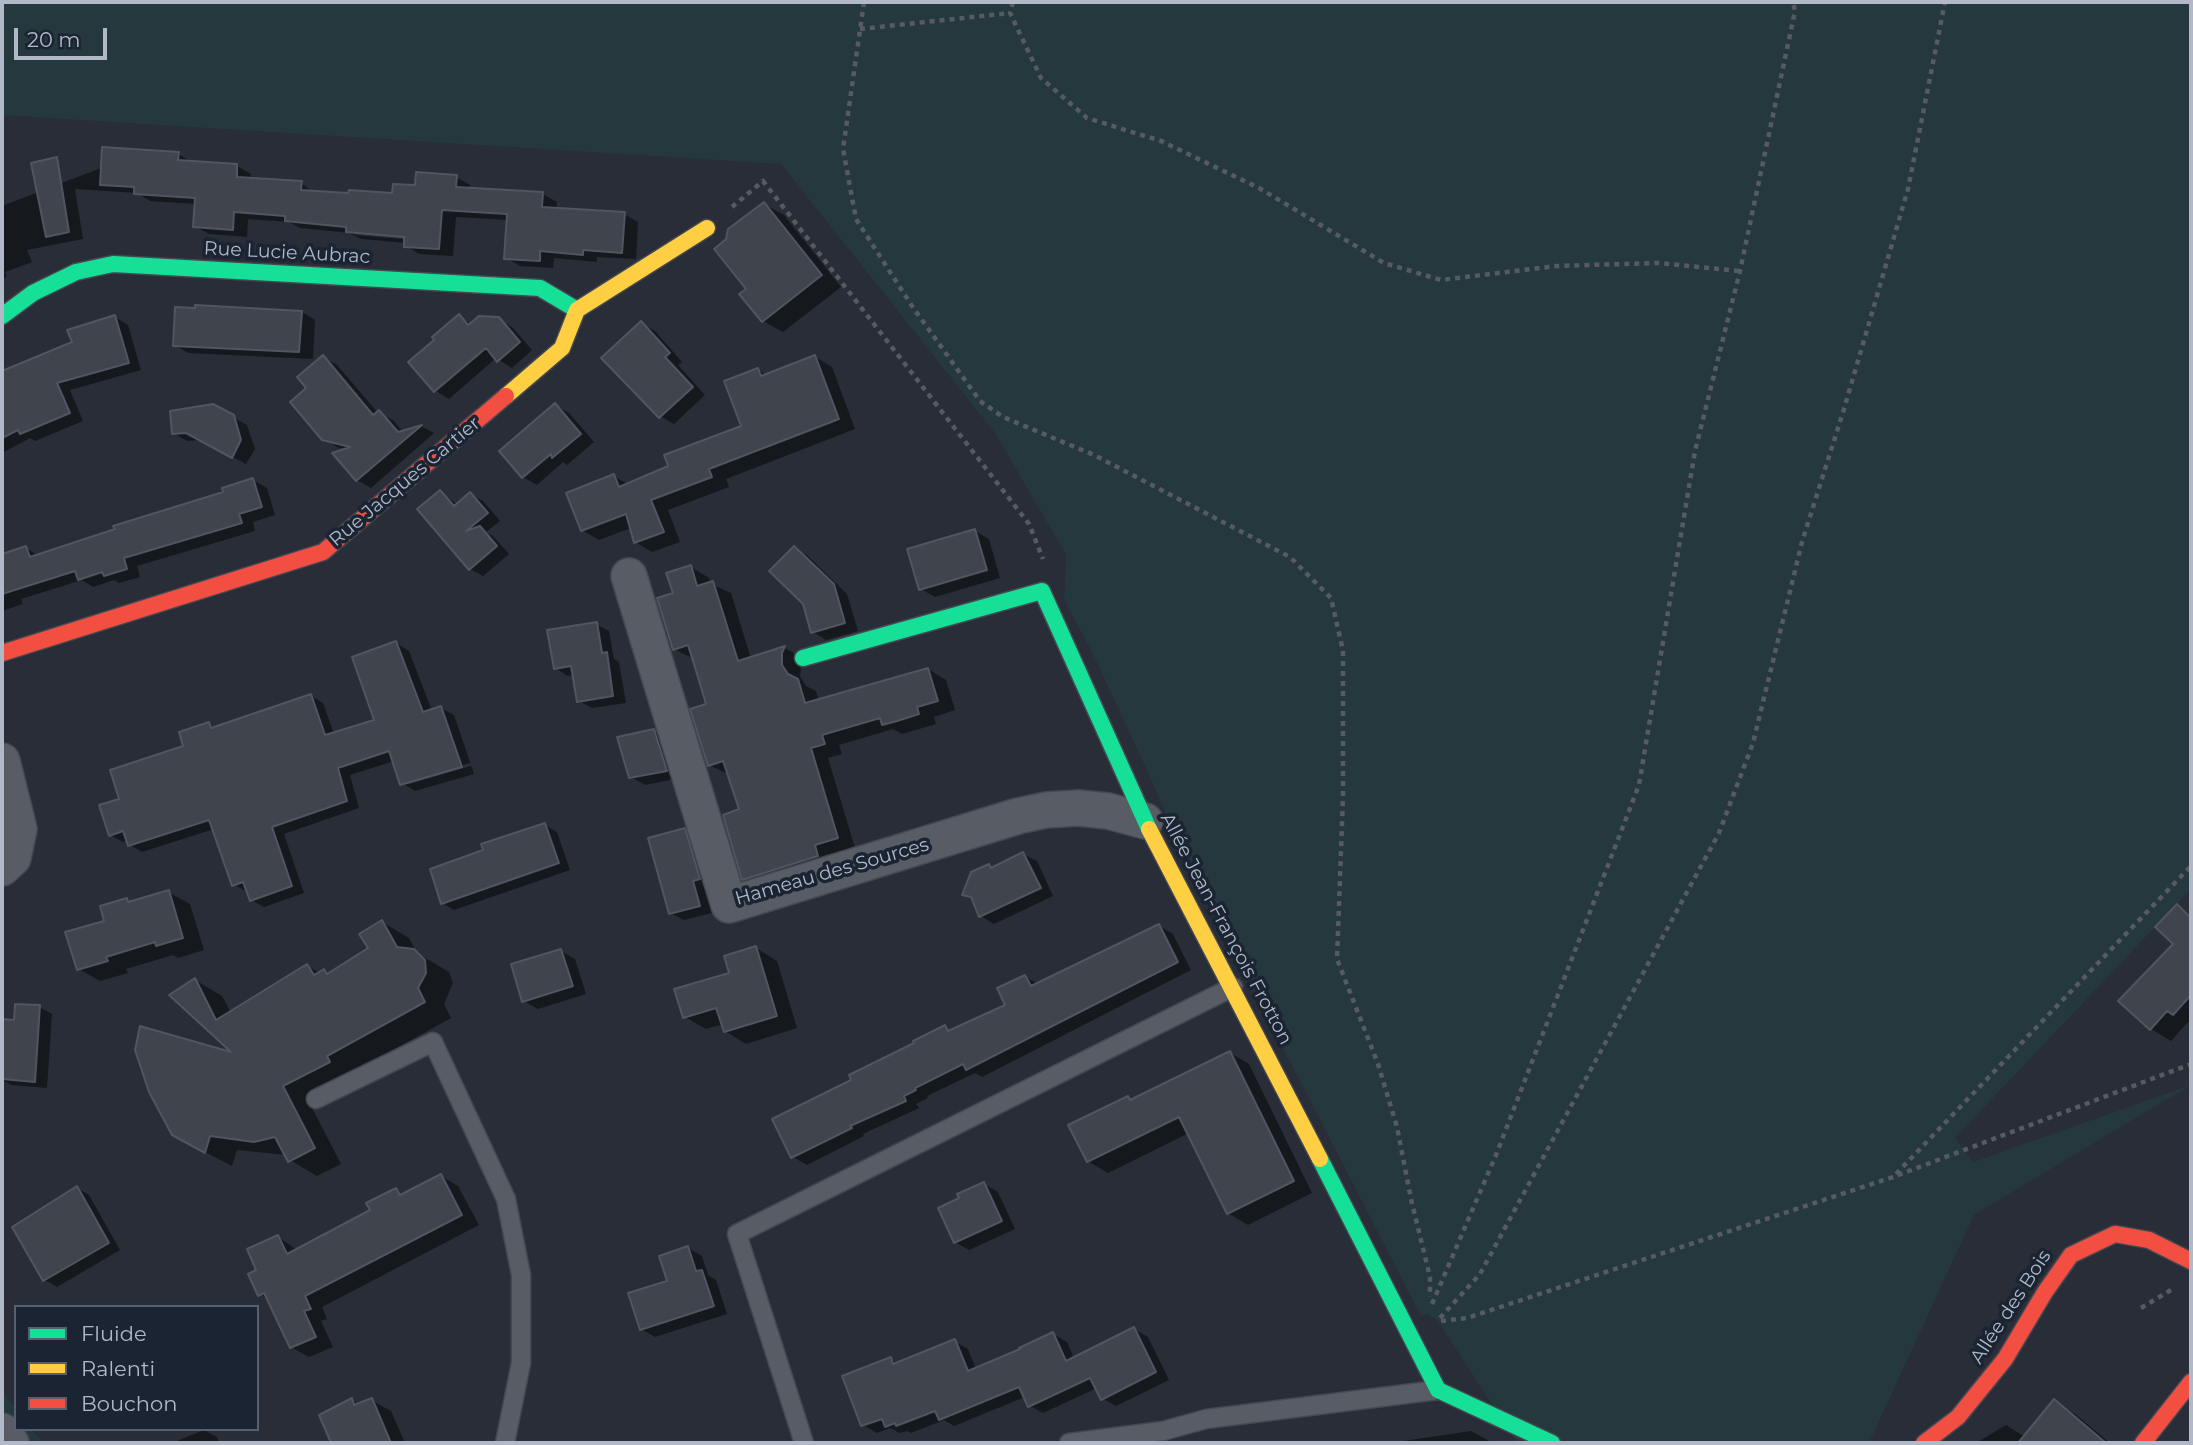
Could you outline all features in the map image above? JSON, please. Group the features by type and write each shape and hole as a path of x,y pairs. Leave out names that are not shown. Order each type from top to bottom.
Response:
{"street":[{"path":"577,310 707,228"},
{"name":"Rue Lucie Aubrac","path":"2,316 33,293 76,272 113,264 540,288 577,310"},
{"name":"Rue Jacques Cartier","path":"2,653 323,552 562,348 577,310"},
{"name":"Hameau des Sources","path":"629,576 729,905 1018,816 1046,810 1078,808 1108,811 1145,821"},
{"path":"803,658 1042,591"},
{"name":"Allée Jean-François Frotton","path":"1042,591 1145,821 1438,1390"},
{"path":"2,761 19,829 13,858 2,868"},
{"name":"Allée des Bois","path":"1924,1443 1958,1417 2005,1359 2045,1292 2071,1255 2115,1234 2149,1240 2191,1261"},
{"path":"2153,1440 2191,1382"},
{"path":"1438,1390 1552,1443"},
{"path":"2,1431 11,1443"}],"lane":[{"path":"803,1443 737,1234 1233,988"},
{"path":"316,1099 433,1042 506,1199 521,1275 521,1363 505,1443"},
{"path":"1069,1443 1163,1437 1206,1419 1438,1390"}],"path":[{"path":"864,2 843,149 856,219 912,306 980,401 1003,417 1094,455 1290,557 1331,598 1343,652 1343,797 1337,959 1378,1064 1397,1127 1430,1277 1430,1308 1496,1155 1639,785 1695,451 1740,271 1795,11 1793,2"},
{"path":"1013,2 1010,13 1041,78 1087,117 1161,141 1259,188 1384,263 1441,280 1556,267 1645,263 1740,271"},
{"path":"1425,1362 1438,1321 1480,1274 1718,833 1748,756 1802,542 1908,189 1945,2"},
{"path":"860,29 1010,13"},
{"path":"707,228 763,181 1029,524 1043,557 1042,591"},
{"path":"1893,1177 2191,866"},
{"path":"1438,1321 1467,1318 1893,1177 2191,1064"},
{"path":"2141,1308 2162,1298 2181,1282"},
{"path":"1434,1314 1438,1321"}],"green space":[{"path":"2,2 2191,2 2191,889 1955,1138 1973,1162 2191,1085 1974,1215 1869,1443 1517,1443 1438,1321 1427,1314 1421,1316 1183,854 1092,652 1064,600 1066,555 995,433 781,164 2,115"},
{"path":"2,1392 14,1407 14,1431 34,1431 43,1443 2,1443"}],"building":[{"path":"102,147 179,152 178,160 237,164 237,177 302,181 301,190 392,193 393,184 415,185 416,172 457,175 456,187 543,192 542,207 625,212 622,253 583,250 583,255 540,251 540,261 504,259 507,214 442,210 439,249 404,247 404,237 346,232 346,227 285,221 285,216 234,212 233,230 193,227 195,198 134,194 134,187 100,185"},
{"path":"57,157 69,232 46,237 31,163"},
{"path":"764,202 822,275 762,322 739,294 746,289 714,249 726,239 728,229"},
{"path":"195,305 302,311 299,352 173,346 175,307 195,308"},
{"path":"459,314 468,325 479,316 499,317 520,342 497,362 486,348 434,392 408,362"},
{"path":"115,315 129,363 57,383 70,413 20,434 18,430 2,438 2,371 72,342 67,330"},
{"path":"641,321 670,353 665,357 693,387 659,418 601,358"},
{"path":"323,355 373,415 379,410 398,432 422,425 356,481 332,453 350,447 322,440 290,402 306,388 297,377"},
{"path":"815,355 839,419 709,469 712,477 651,500 664,532 634,543 626,514 581,531 566,493 614,474 619,487 668,466 664,455 741,426 724,381 758,368 761,376"},
{"path":"555,403 581,434 522,478 499,451"},
{"path":"213,404 234,415 241,440 232,458 186,433 172,434 170,411"},
{"path":"253,478 262,507 239,514 242,523 124,558 127,569 104,576 102,572 78,580 75,571 2,594 2,554 26,546 30,557 115,529 113,526 223,492 222,488"},
{"path":"440,490 454,506 470,492 488,513 466,531 480,526 497,546 469,570 417,509"},
{"path":"975,529 987,570 919,590 907,549"},
{"path":"794,546 834,584 845,623 811,633 803,604 769,571"},
{"path":"691,565 697,586 713,581 738,661 785,646 782,665 788,674 798,679 805,703 928,668 938,701 917,707 919,714 897,721 882,725 880,718 822,735 825,744 811,748 838,838 815,845 818,856 742,880 723,815 739,809 723,761 708,766 690,709 706,704 697,674 688,645 673,650 657,598 673,593 666,573"},
{"path":"597,622 602,653 607,652 613,696 577,702 571,666 554,669 547,630"},
{"path":"396,641 423,712 441,706 462,767 400,785 389,751 338,768 347,801 272,827 292,886 250,901 243,882 232,886 209,820 128,846 123,831 109,836 99,805 119,799 110,770 183,746 179,732 209,722 211,728 311,694 325,735 374,720 352,657"},
{"path":"654,729 667,771 629,778 617,737"},
{"path":"545,823 559,863 441,904 430,869 483,850 481,844"},
{"path":"685,828 700,879 693,881 700,906 669,914 648,838"},
{"path":"1023,852 1041,888 979,917 971,897 962,895 971,872 989,864 991,868"},
{"path":"169,890 183,938 156,946 155,942 106,957 108,961 77,970 65,932 104,921 100,906 127,898 128,902"},
{"path":"2177,904 2191,918 2191,995 2173,1015 2167,1011 2150,1030 2118,1001 2173,944 2155,927"},
{"path":"382,920 397,947 414,949 425,960 426,973 418,988 425,1002 327,1056 330,1062 283,1086 315,1148 288,1162 275,1137 254,1142 210,1136 205,1153 172,1135 149,1092 135,1050 140,1026 231,1052 169,995 195,978 216,1020 307,964 314,975 324,969 327,974 368,948 359,934"},
{"path":"1159,924 1178,962 966,1070 963,1064 915,1088 916,1090 904,1096 906,1101 850,1126 852,1128 791,1158 772,1119 851,1080 849,1075 945,1025 948,1031 1005,1005 997,988 1025,975 1031,986"},
{"path":"756,946 777,1016 724,1032 716,1008 683,1018 674,989 729,973 724,956"},
{"path":"561,949 573,986 522,1002 511,964"},
{"path":"15,1004 40,1005 35,1082 2,1079 2,1019 14,1020"},
{"path":"1230,1051 1294,1181 1227,1214 1179,1117 1087,1162 1068,1125 1128,1096 1130,1100"},
{"path":"441,1174 462,1215 305,1296 311,1309 304,1311 316,1337 290,1348 264,1293 258,1296 248,1274 256,1270 247,1249 278,1235 287,1254 370,1210 366,1203 396,1188 400,1195"},
{"path":"984,1182 1002,1221 954,1243 938,1208 959,1198 957,1194"},
{"path":"77,1186 109,1243 43,1281 12,1227"},
{"path":"688,1246 696,1271 702,1270 714,1306 640,1330 628,1293 667,1281 659,1256"},
{"path":"1134,1327 1156,1372 1101,1400 1090,1378 1028,1407 1019,1387 939,1420 935,1411 896,1426 895,1423 885,1427 882,1419 861,1426 842,1376 891,1357 893,1364 955,1339 968,1371 1053,1332 1066,1361"},
{"path":"352,1398 354,1405 372,1398 391,1443 331,1443 319,1415"},
{"path":"2054,1399 2106,1443 2018,1443"}],"traffic: fast":[{"path":"2,316 33,293 76,272 113,264 540,288 577,310"},
{"path":"803,658 1042,591 1149,829"},
{"path":"1320,1159 1438,1390 1552,1443"}],"traffic: slow":[{"path":"506,396 562,348 577,310 707,228"},
{"path":"1149,829 1320,1159"}],"traffic: jam":[{"path":"2,653 323,552 506,396"},
{"path":"1924,1443 1958,1417 2005,1359 2045,1292 2071,1255 2115,1234 2149,1240 2191,1261"},
{"path":"2143,1443 2191,1382"}]}
